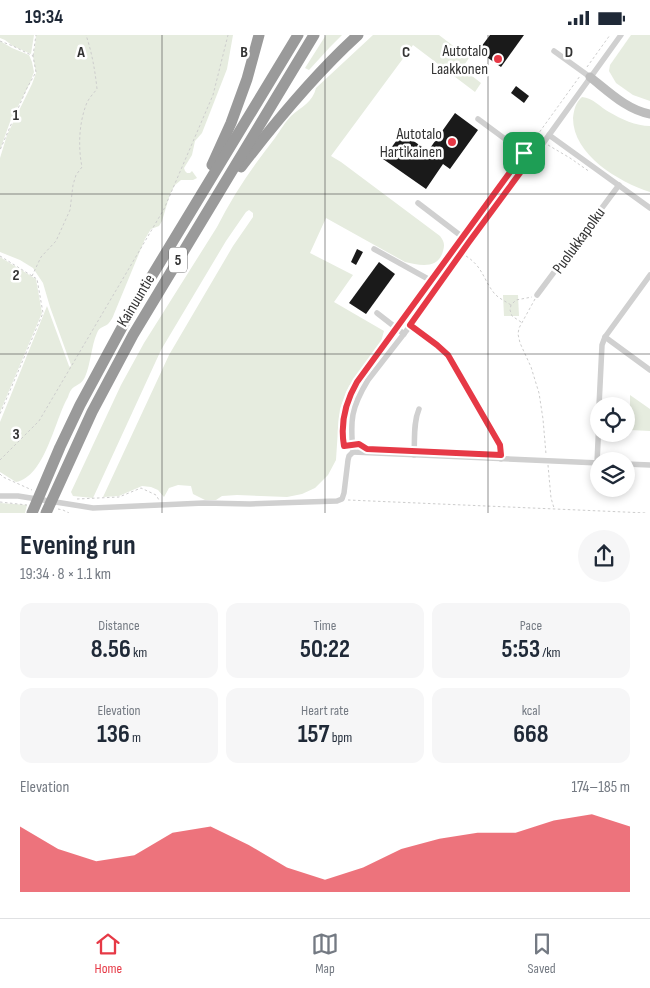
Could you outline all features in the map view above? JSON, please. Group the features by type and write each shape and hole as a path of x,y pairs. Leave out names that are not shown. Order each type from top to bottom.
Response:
{"highway":[{"path":"196,203 234,114 247,79 259,35"},
{"name":"Kainuuntie","path":"32,511 80,405 106,355 133,307 298,35"},
{"name":"Kainuuntie","path":"46,513 92,411 133,335 314,35"},
{"path":"205,214 276,121 318,74 358,35"}],"main road":[{"path":"586,75 631,108 650,114"}],"street":[{"path":"353,452 351,423 355,405 368,380 404,334 469,242 544,142 586,75 621,35"},
{"path":"554,51 586,75"},
{"path":"478,119 531,158"},
{"path":"549,135 650,207"},
{"name":"Puolukkapolku","path":"538,295 619,185"},
{"path":"418,203 469,242"},
{"path":"374,249 439,285"},
{"path":"599,397 602,345 650,275"},
{"path":"377,313 404,334"},
{"path":"412,323 448,355 500,445 501,459"},
{"path":"606,337 650,370"},
{"path":"414,455 419,409"},
{"path":"0,496 18,496 93,508 204,503 250,504 337,501 342,499 344,493 348,460 353,452 590,462"},
{"path":"635,463 650,465"}],"lane":[{"path":"167,251 179,258"},
{"path":"406,315 412,323"}],"path":[{"path":"0,150 36,72 33,56 36,35"},
{"path":"32,276 41,257 56,241 70,210 72,185 82,167 79,143 81,125 86,103 97,89 91,49 86,35"},
{"path":"0,460 38,421 164,209 213,95 228,35"},
{"path":"406,315 524,153 586,75 610,35"},
{"path":"0,41 33,56"},
{"path":"544,142 592,174"},
{"path":"461,253 481,270 495,294 511,305"},
{"path":"0,256 37,279 43,313 0,414"},
{"path":"522,323 512,316 511,305 516,300 538,295"},
{"path":"538,295 519,328 518,334 539,393 551,498 554,509"},
{"path":"352,445 344,446 343,443 343,421 348,399 357,382 396,328"},
{"path":"0,470 0,474 3,477 29,489 40,491"},
{"path":"74,499 119,497 141,488 156,495 160,501 159,506"},
{"path":"342,499 647,513"}],"shaded area":[{"path":"0,35 34,35 31,54 13,46 0,38"},
{"path":"36,35 233,35 227,69 202,133 195,141 192,155 184,168 187,173 192,171 197,178 181,180 175,185 170,194 162,221 159,226 151,229 145,239 112,318 97,333 85,377 82,382 70,391 42,459 35,470 26,478 16,482 0,472 0,422 47,306 70,367 71,365 43,283 33,268 20,260 0,252 0,158 7,135 36,73 33,56"},
{"path":"326,35 342,35 309,70 305,68"},
{"path":"373,35 439,35 469,58 462,68 481,83 475,92 413,45 331,156 440,236 444,245 441,257 432,264 422,265 405,262 326,218 310,253 353,275 334,302 384,331 378,350 346,392 340,409 336,460 328,475 315,488 302,494 287,497 237,495 222,496 216,500 205,500 193,494 191,486 178,485 169,488 164,497 158,490 142,486 119,496 103,497 169,355 233,246 253,217 253,213 249,210 226,241 161,350 93,498 73,496 71,492 121,385 144,343 244,181 289,118 309,101 316,88"},
{"path":"631,35 650,35 650,101 633,95 616,83 609,71 610,65"},
{"path":"0,41 29,55 34,72 10,122 0,150"},
{"path":"582,97 593,101 624,120 650,126 650,192 612,174 589,155 581,144 575,131 573,118 578,101"},
{"path":"0,257 36,279 42,313 0,412"},
{"path":"503,295 518,295 519,316 504,316"},
{"path":"635,398 650,409 650,431 635,430"},
{"path":"0,503 27,505 25,513 0,513"}],"building":[{"name":"Autotalo Laakkonen","path":"490,35 524,35 501,67 478,51"},
{"path":"516,86 529,96 524,103 511,93"},
{"name":"Autotalo Hartikainen","path":"455,113 478,130 450,169 443,164 426,189 383,159 402,133 428,151"},
{"path":"357,249 363,252 356,265 351,262"},
{"path":"379,262 395,274 366,314 349,303"}],"place":[{"name":"Autotalo Laakkonen","path":"498,59"},
{"name":"Autotalo Hartikainen","path":"452,142"}],"route":[{"path":"524,153 531,158 410,325 448,355 500,445 501,455 367,449 359,444 344,446 343,421 348,399 357,382 524,153"}]}
